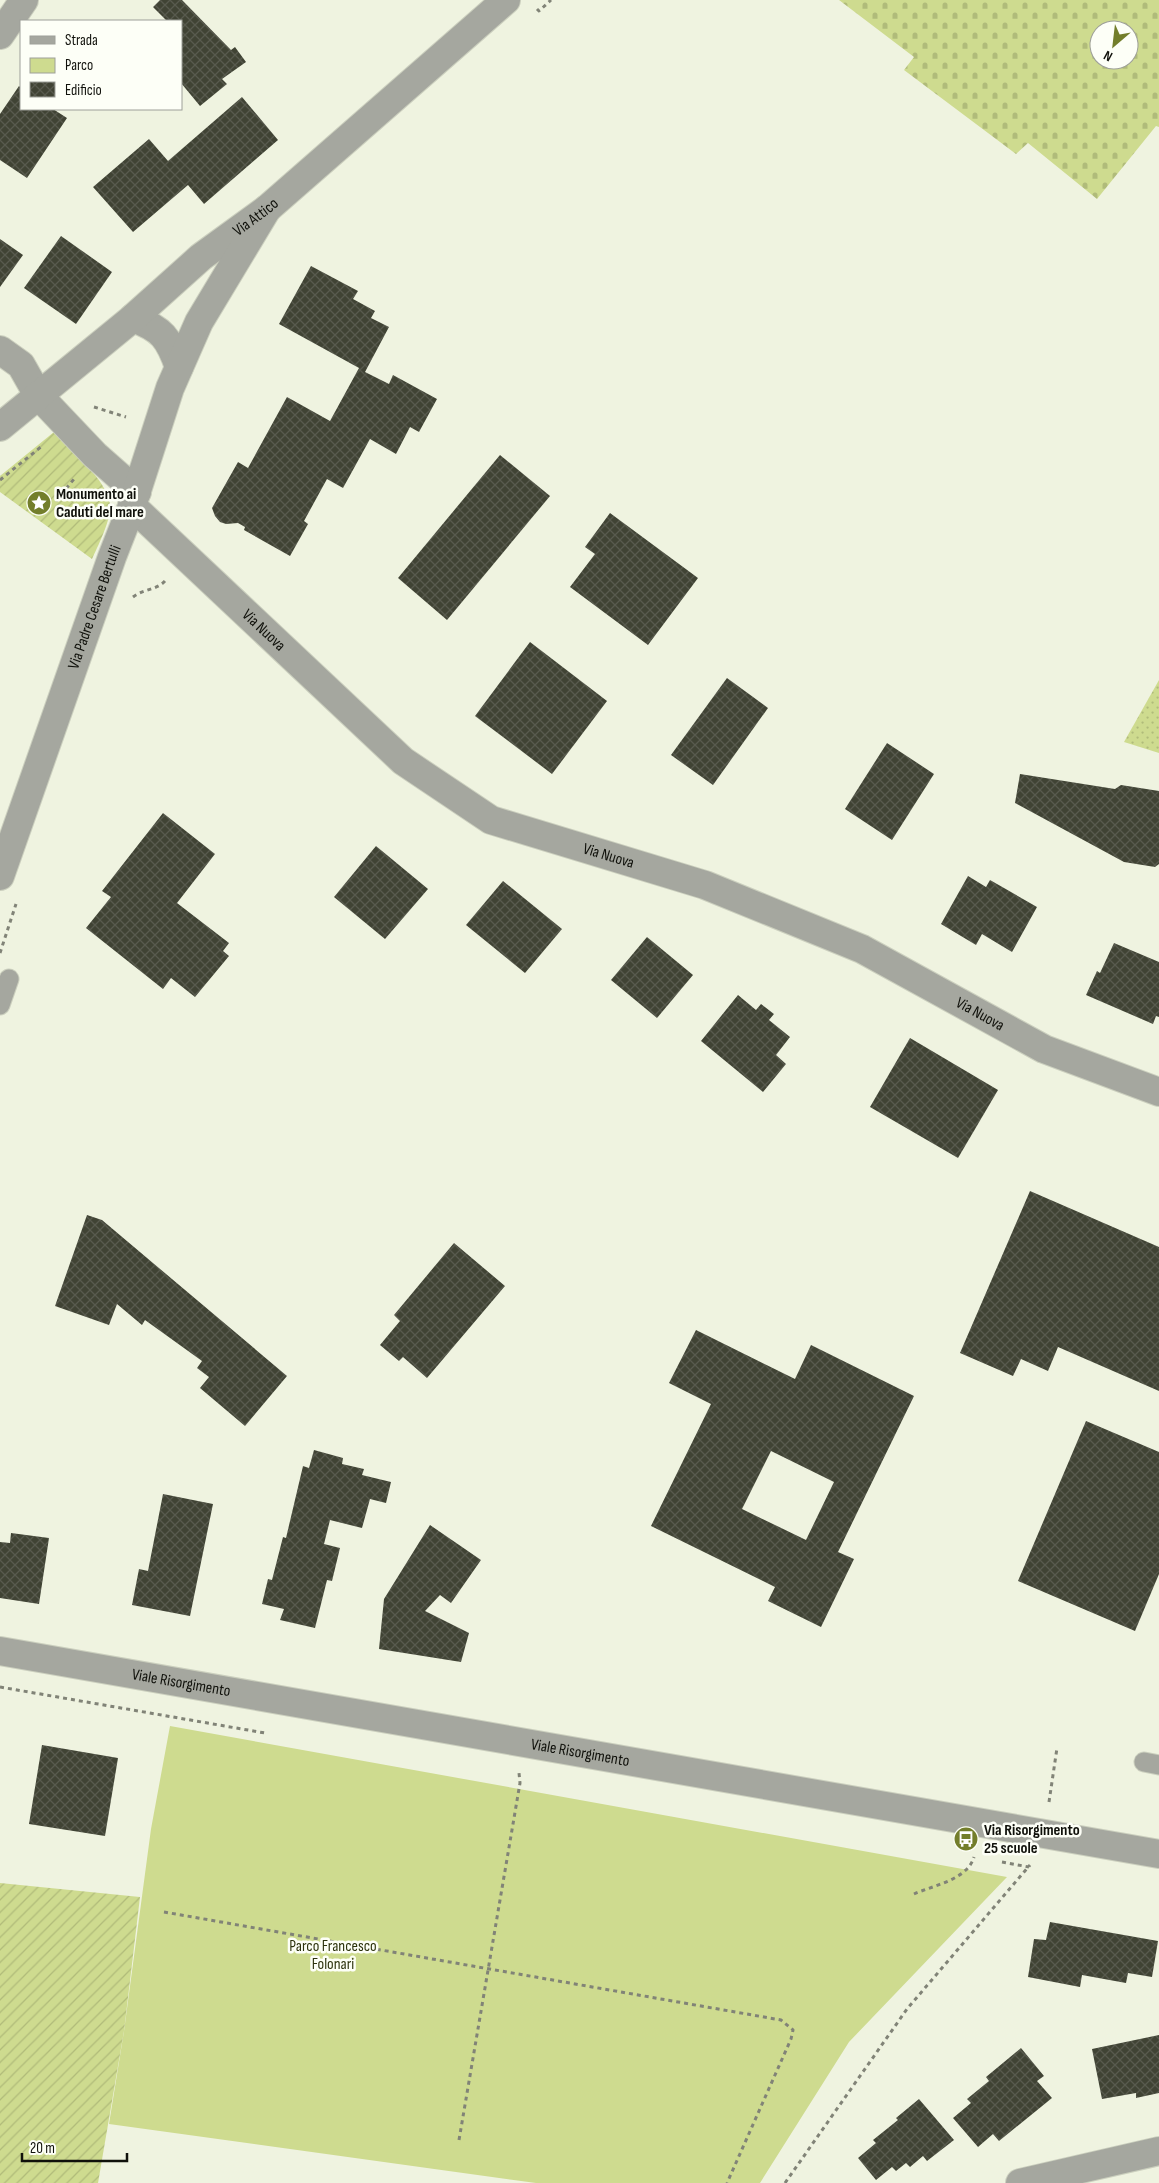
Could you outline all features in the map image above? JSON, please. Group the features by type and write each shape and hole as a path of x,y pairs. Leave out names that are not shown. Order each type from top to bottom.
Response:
{"street":[{"path":"0,35 24,0"},
{"name":"Via Attico","path":"0,427 133,318 201,257 267,209 506,0"},
{"name":"Via Padre Cesare Bertulli","path":"0,876 112,557 135,499 170,388 209,304 267,209"},
{"path":"133,318 160,330 172,346 179,367"},
{"name":"Via Nuova","path":"0,350 21,365 38,395 135,499 403,762 491,820 704,886 862,949 1044,1049 1159,1092"},
{"name":"Viale Risorgimento","path":"0,1651 1159,1854"},
{"path":"1020,2183 1159,2151"}],"lane":[{"path":"0,1005 9,979"}],"path":[{"path":"533,4 539,11 551,0"},
{"path":"90,407 97,407 128,418"},
{"path":"0,480 47,443"},
{"path":"129,600 148,588 160,586 166,579"},
{"path":"0,953 18,899"},
{"path":"1048,1805 1057,1748"},
{"path":"458,2140 520,1783"},
{"path":"914,1894 963,1874 971,1866 974,1857"},
{"path":"785,2183 907,2009 1023,1875"},
{"path":"164,1912 781,2020 793,2030 792,2039 727,2183"}],"green space":[{"path":"839,0 1159,0 1159,127 1156,126 1097,199 1028,143 1016,154 904,70 914,57"},
{"path":"54,432 95,475 102,485 110,504 109,517 92,559 0,492 0,476"},
{"path":"1159,680 1159,753 1124,742"},
{"name":"Parco Francesco Folonari","path":"170,1726 1007,1877 849,2042 760,2183 536,2183 109,2124 124,2031 151,1829"},
{"path":"0,1883 140,1897 124,2031 98,2183 0,2183"}],"building":[{"path":"160,0 182,0 231,50 235,47 246,62 222,79 227,84 200,106 182,84 182,20 166,20 153,7"},
{"path":"19,86 20,110 55,110 67,118 27,178 0,160 0,114"},
{"path":"242,97 278,140 204,204 188,185 133,232 93,187 149,139 168,161"},
{"path":"61,236 112,272 76,324 24,288"},
{"path":"0,239 23,255 0,287"},
{"path":"311,266 358,291 353,299 375,311 371,318 389,327 365,372 389,384 393,375 437,399 419,432 410,427 396,454 370,439 343,488 327,479 304,521 308,524 290,556 244,530 245,527 238,523 226,524 220,522 212,508 238,462 248,468 287,397 330,421 359,368 279,324"},
{"path":"500,455 550,496 447,620 398,578"},
{"path":"610,513 698,578 648,645 570,587 595,554 585,547"},
{"path":"530,642 607,701 552,774 475,716"},
{"path":"727,678 768,708 713,785 671,755"},
{"path":"887,743 934,774 892,840 845,809"},
{"path":"1020,774 1115,789 1121,785 1159,791 1159,864 1155,867 1124,862 1015,803"},
{"path":"163,813 215,854 177,903 229,943 223,951 229,956 195,997 171,978 163,989 86,928 111,897 102,891"},
{"path":"376,846 428,889 385,939 334,897"},
{"path":"968,876 986,887 990,880 1037,907 1012,952 982,934 976,945 941,924"},
{"path":"503,881 562,929 525,973 466,925"},
{"path":"647,937 693,975 657,1018 611,980"},
{"path":"1114,943 1159,962 1159,1017 1156,1016 1153,1024 1086,995 1097,971 1100,973"},
{"path":"738,995 756,1010 761,1004 774,1014 769,1020 790,1037 776,1055 786,1064 763,1092 701,1041"},
{"path":"910,1038 998,1090 958,1158 870,1107"},
{"path":"1030,1191 1159,1247 1159,1391 1058,1347 1048,1371 1021,1359 1013,1376 960,1353"},
{"path":"87,1215 102,1220 287,1376 245,1426 200,1388 209,1377 197,1368 202,1361 145,1320 142,1325 117,1304 109,1325 55,1306"},
{"path":"454,1243 505,1286 427,1378 403,1357 399,1361 380,1345 400,1321 394,1315"},
{"path":"696,1330 795,1379 811,1345 914,1396 838,1552 854,1559 821,1627 768,1601 775,1587 651,1526 711,1404 669,1383","holes":["771,1451 834,1482 806,1540 742,1509"]},
{"path":"1086,1421 1159,1452 1159,1574 1135,1631 1018,1581"},
{"path":"314,1450 343,1458 342,1464 364,1469 362,1475 391,1482 386,1503 370,1499 362,1528 330,1520 324,1544 340,1548 332,1581 327,1580 315,1628 280,1620 284,1609 262,1604 268,1579 272,1580 283,1537 286,1538 303,1466 309,1468"},
{"path":"163,1494 213,1504 190,1616 132,1605 139,1569 148,1571"},
{"path":"430,1525 481,1560 451,1603 440,1595 425,1611 469,1633 461,1662 379,1649 384,1599"},
{"path":"11,1533 49,1538 39,1604 0,1598 0,1542 10,1543"},
{"path":"42,1745 118,1758 105,1836 29,1824"},
{"path":"1050,1922 1158,1941 1152,1977 1128,1973 1126,1983 1082,1975 1080,1987 1028,1977 1034,1939 1046,1940"},
{"path":"1159,2035 1159,2093 1136,2098 1136,2093 1102,2099 1092,2049"},
{"path":"1021,2048 1044,2076 1037,2081 1052,2098 999,2141 993,2134 978,2147 953,2118 971,2103 967,2099 989,2081 986,2077"},
{"path":"919,2099 954,2140 927,2161 923,2156 910,2167 906,2163 896,2171 892,2167 876,2180 858,2158 876,2143 873,2140 898,2120 896,2118"}],"place":[{"name":"Monumento ai Caduti del mare","path":"39,503"},
{"name":"Via Risorgimento 25 scuole","path":"966,1839"}]}
